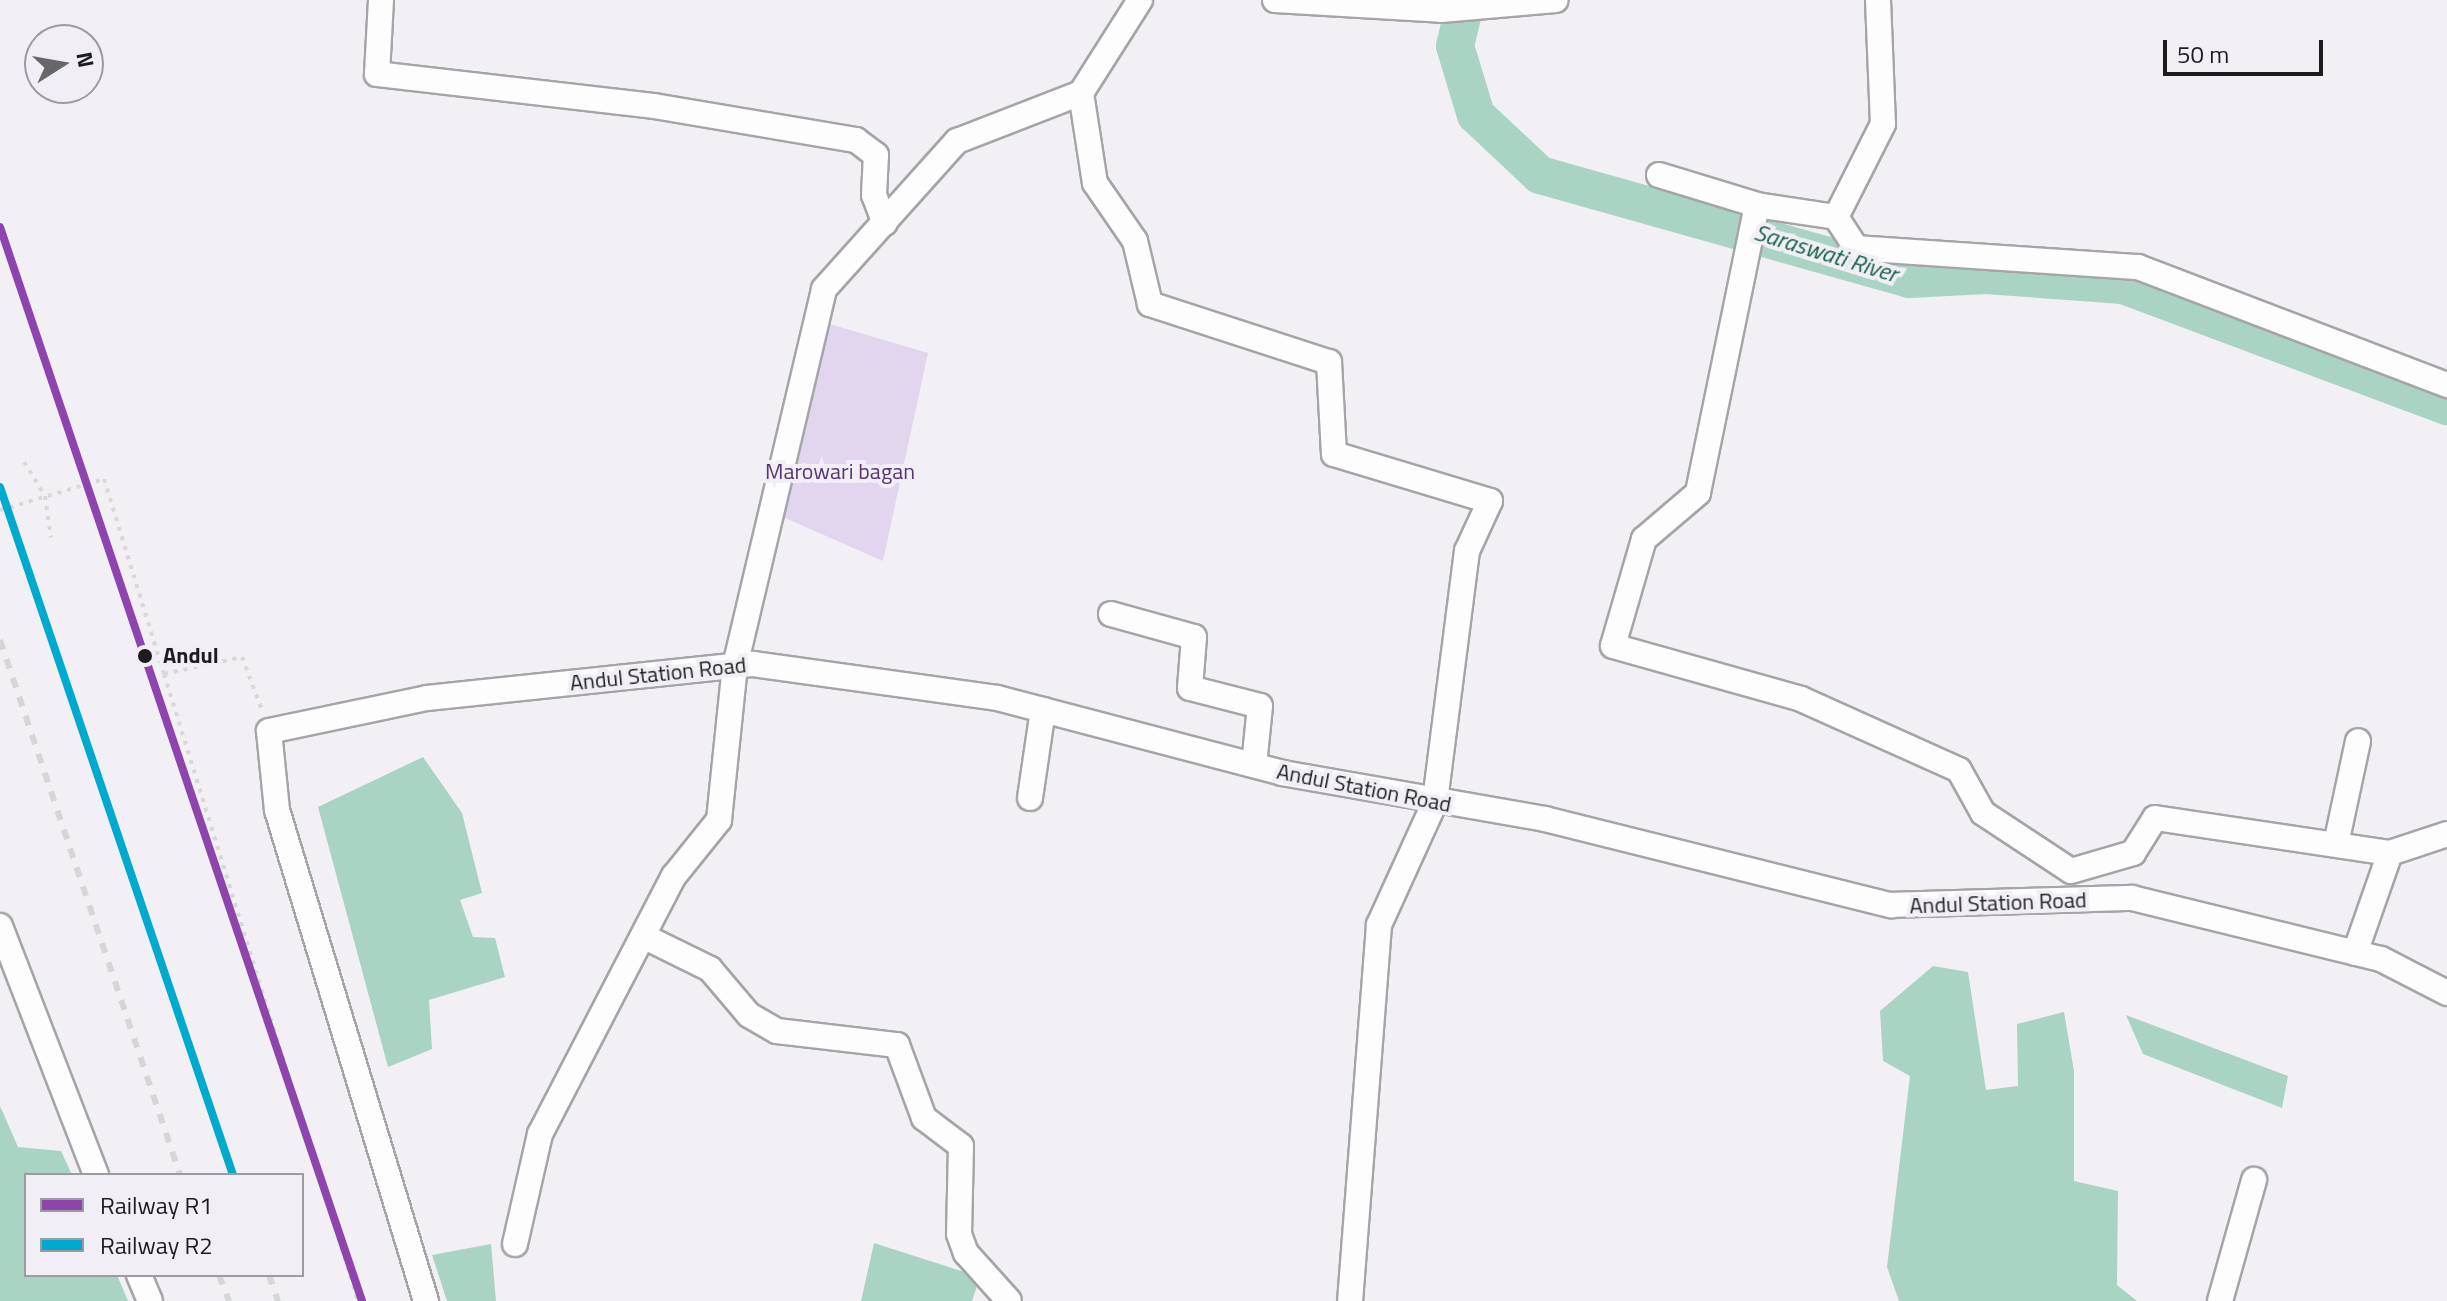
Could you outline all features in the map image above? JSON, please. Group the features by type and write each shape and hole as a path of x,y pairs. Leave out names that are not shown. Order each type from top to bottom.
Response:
{"street":[{"path":"381,0 377,74 654,106 856,140 876,155 874,195 885,223"},
{"path":"515,1244 540,1134 674,876 719,820 735,666 824,289 957,141 1081,93 1140,0"},
{"path":"1275,0 1441,10 1556,0"},
{"path":"1836,217 1883,124 1878,0"},
{"path":"1081,93 1095,183 1135,241 1150,304 1329,362 1334,454 1490,501 1467,551 1435,802 1379,925 1350,1301"},
{"path":"1659,175 1757,206 1836,217 1856,248 2138,267 2447,385"},
{"path":"1757,206 1698,493 1644,539 1613,646 1801,699 1959,770 1983,813 2071,871 2133,853 2155,818 2390,853 2447,834"},
{"path":"1111,614 1194,637 1190,688 1260,706 1254,765"},
{"name":"Andul Station Road","path":"269,731 427,698 735,666 1043,710 1254,765 1435,802 1545,819 1891,905 2132,898 2355,953 2447,993"},
{"path":"1030,798 1043,710"},
{"path":"269,731 277,810 426,1301"},
{"path":"2336,844 2358,741"},
{"path":"2355,953 2390,853"},
{"path":"0,926 7,984 95,1173"},
{"path":"643,936 710,969 749,1015 777,1031 897,1045 924,1118 961,1146 959,1234 966,1253 1009,1301"},
{"path":"2220,1301 2254,1180"},
{"path":"140,1277 150,1301"}],"path":[{"path":"24,462 45,496 51,538"},
{"path":"0,510 104,479 358,1301"},
{"path":"164,674 242,657 269,731"}],"green space":[{"name":"Marowari bagan","path":"816,320 928,353 883,561 769,511"}],"shaded area":[{"path":"423,757 462,813 482,893 460,900 473,937 495,938 505,977 429,1000 432,1049 388,1067 318,807"},
{"path":"1933,966 1968,972 1986,1090 2018,1086 2017,1024 2064,1012 2074,1071 2074,1181 2118,1191 2117,1285 2137,1301 1899,1301 1887,1267 1910,1076 1883,1061 1880,1011"},
{"path":"2126,1015 2288,1076 2282,1108 2143,1054"},
{"path":"0,1106 18,1147 61,1151 71,1173 24,1173 24,1277 118,1277 128,1301 0,1301"},
{"path":"874,1243 980,1277 972,1301 861,1301"},
{"path":"491,1244 496,1301 447,1301 432,1255"}],"waterway":[{"name":"Saraswati River","path":"1466,0 1455,46 1476,115 1540,175 1909,279 1986,275 2123,285 2447,406"}],"railway":[{"path":"0,227 362,1301"},
{"path":"0,487 232,1173"},
{"path":"0,640 179,1173"},
{"path":"220,1277 229,1301"},
{"path":"270,1277 278,1301"}],"rail line":[{"name":"R1","path":"0,227 362,1301"},
{"name":"R2","path":"0,487 232,1173"}],"place":[{"name":"Andul","path":"145,656"}]}
